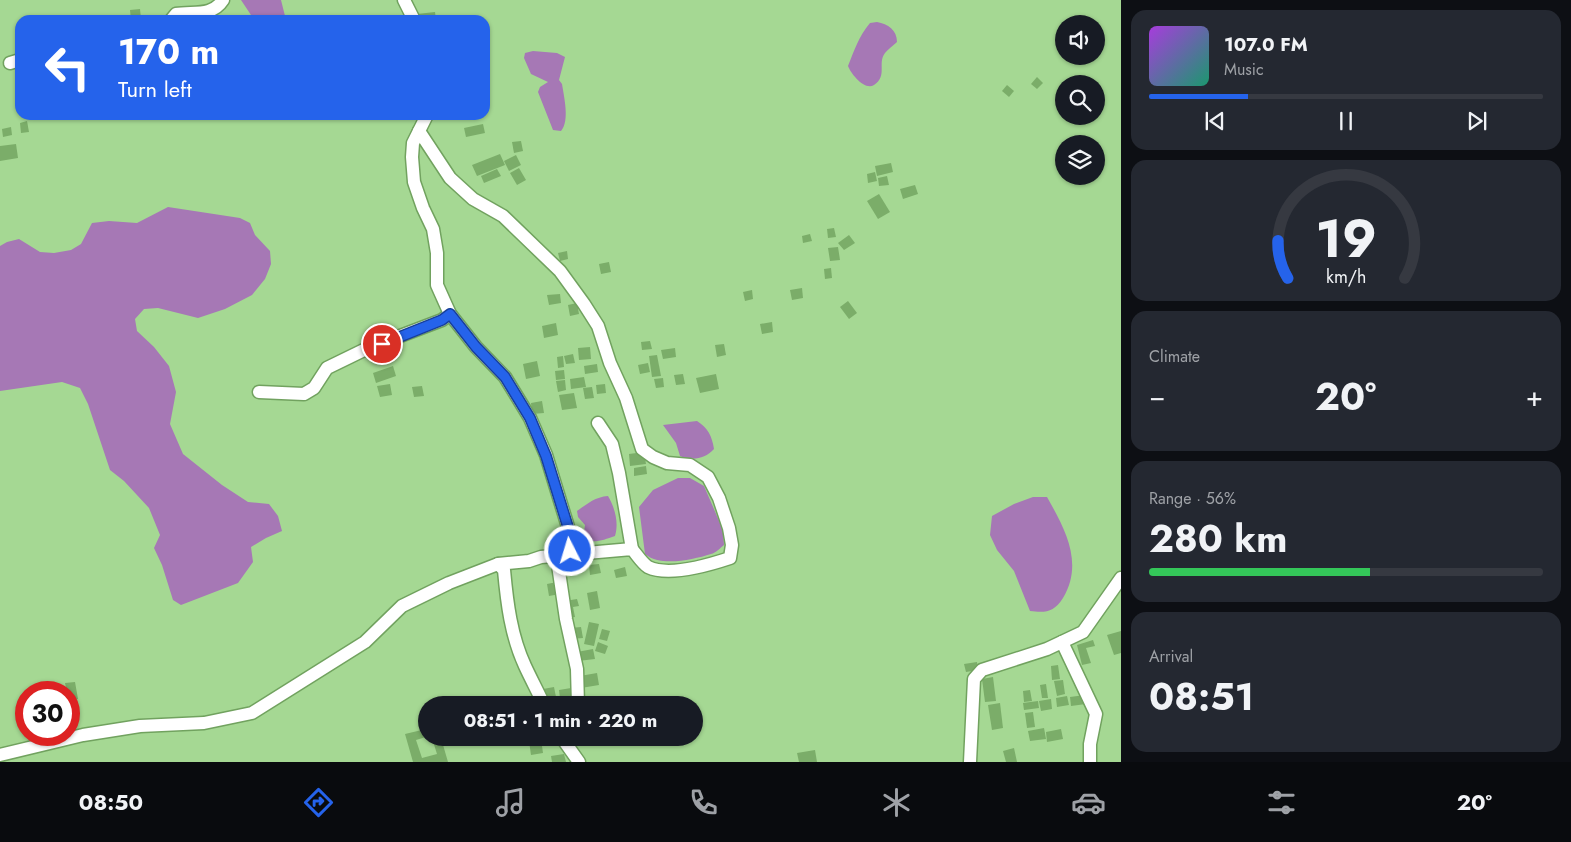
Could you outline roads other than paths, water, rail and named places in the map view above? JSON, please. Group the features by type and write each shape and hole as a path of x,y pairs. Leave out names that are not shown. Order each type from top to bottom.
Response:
{"street":[{"path":"175,15 187,12 203,13 220,6 223,0"},
{"path":"404,0 412,15"},
{"path":"424,120 413,143 414,182 423,208 433,228 437,253 438,285 450,314 476,347 505,377 530,418 546,456 572,540 570,551 558,565 566,619 577,669 578,696"},
{"path":"419,131 450,178 474,199 503,216 560,271 598,326 610,363 626,398 642,449 667,463 690,465 708,477 719,498 729,528 732,545 730,558 714,564 675,571 657,570 647,566 632,549 612,444 598,423"},
{"path":"259,392 304,394 314,388 327,368 366,349 442,320 450,314"},
{"path":"0,755 74,737 140,726 204,723 252,713 365,642 402,606 449,583 498,564 529,561 540,557 632,549"},
{"path":"498,564 504,570 505,593 514,637 524,665 540,696"},
{"path":"970,762 974,679 982,670 1047,649 1083,632 1121,578"},
{"path":"1062,642 1096,714 1090,744 1090,762"},
{"path":"568,746 579,762"}]}
